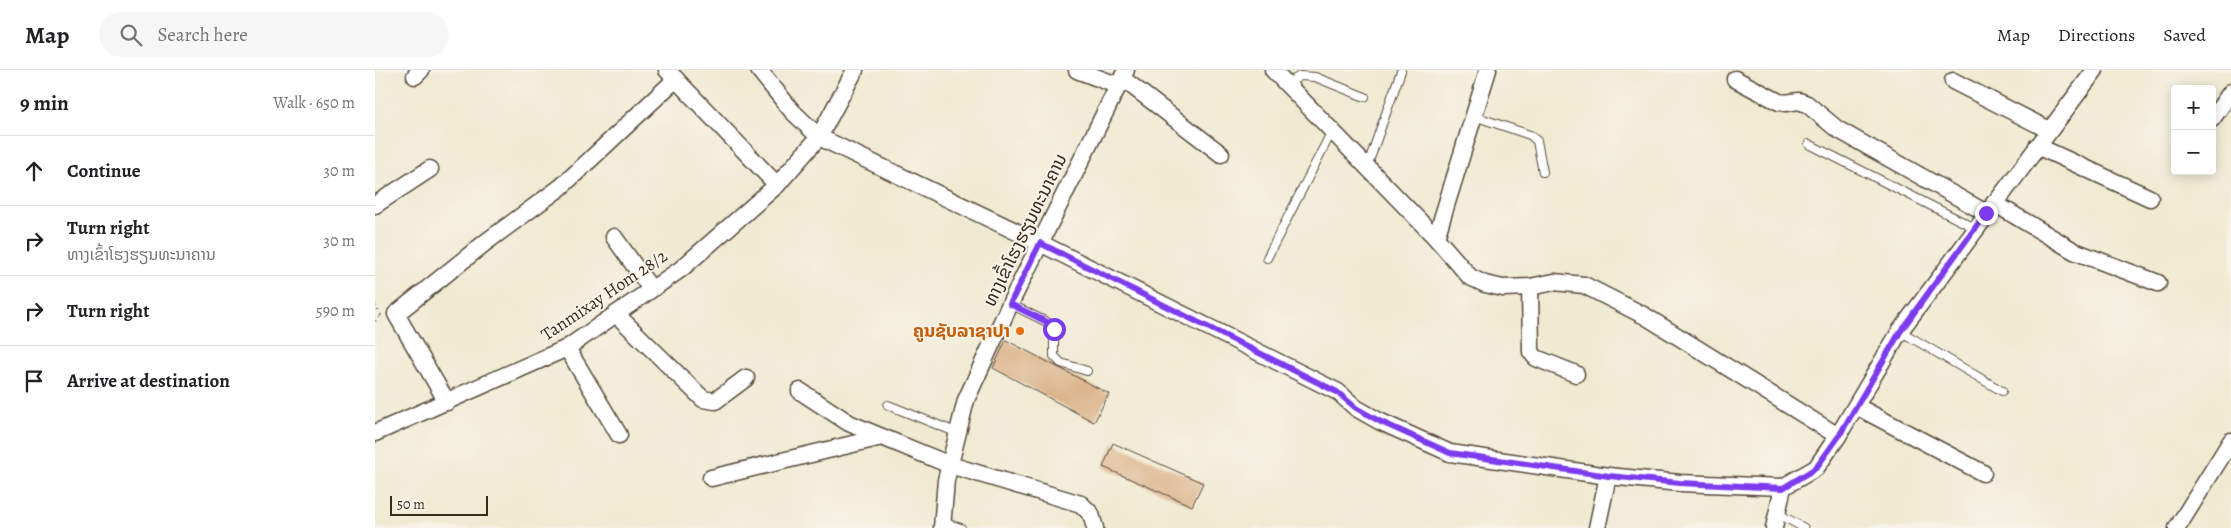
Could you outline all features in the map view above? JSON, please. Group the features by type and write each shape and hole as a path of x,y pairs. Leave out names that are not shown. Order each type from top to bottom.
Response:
{"street":[{"path":"759,70 792,111 819,137 1040,243 1337,392 1356,408 1379,421 1450,453 1609,476 1680,483 1783,488 1816,468 1839,436 1900,332 1975,228 2095,70"},
{"name":"Tanmixay Hom 28/2","path":"375,433 567,348 681,269 777,184 819,137 855,70"},
{"path":"1077,70 1123,78 1221,154"},
{"path":"1273,70 1436,238 1469,277 1485,284 1503,288 1530,287 1554,282 1584,285 1645,316 1839,436"},
{"path":"1436,238 1488,70"},
{"path":"447,402 396,314 486,242 561,187 672,74 777,184"},
{"name":"ທາງເຂົ້າໂຮງຮຽນທະນາຄານ","path":"942,525 949,464 966,400 1010,304 1123,78"},
{"path":"1735,79 1779,102 1799,101 1807,104 1837,129 2074,251 2158,283"},
{"path":"1953,81 2049,130"},
{"path":"2216,113 2231,92"},
{"path":"2037,146 2151,198"},
{"path":"375,205 430,169"},
{"path":"614,237 651,290"},
{"path":"1530,287 1531,352 1536,358 1576,374"},
{"path":"616,314 703,399 715,401 746,378"},
{"path":"567,348 619,435"},
{"path":"801,391 849,423 882,437 949,464 1081,504 1091,514 1095,528"},
{"path":"1856,406 1983,473"},
{"path":"711,478 882,437"},
{"path":"2177,528 2229,448"},
{"path":"1597,528 1609,476"},
{"path":"1776,520 1783,488"}],"lane":[{"path":"1367,167 1401,72"},
{"path":"1287,84 1300,76 1315,77 1365,97"},
{"path":"1474,116 1530,135 1537,141 1543,172"},
{"path":"1267,258 1332,130"},
{"path":"1809,144 1975,228"},
{"path":"1010,304 1047,322 1054,329 1054,356 1061,363 1087,371"},
{"path":"1900,332 2002,392"},
{"path":"888,405 958,433"},
{"path":"1776,520 1805,528"},
{"path":"942,525 961,528"}],"path":[{"path":"375,321 381,315"}],"building":[{"path":"1006,340 1109,394 1094,422 993,368"},
{"path":"1113,443 1203,483 1192,506 1103,467"}],"place":[{"name":"ຄູນຊັບລາຊາປາ","path":"1020,331"}],"route":[{"path":"1054,329 1047,322 1010,304 1040,243 1337,392 1356,408 1379,421 1450,453 1609,476 1680,483 1783,488 1816,468 1839,436 1900,332 1986,213"}]}
